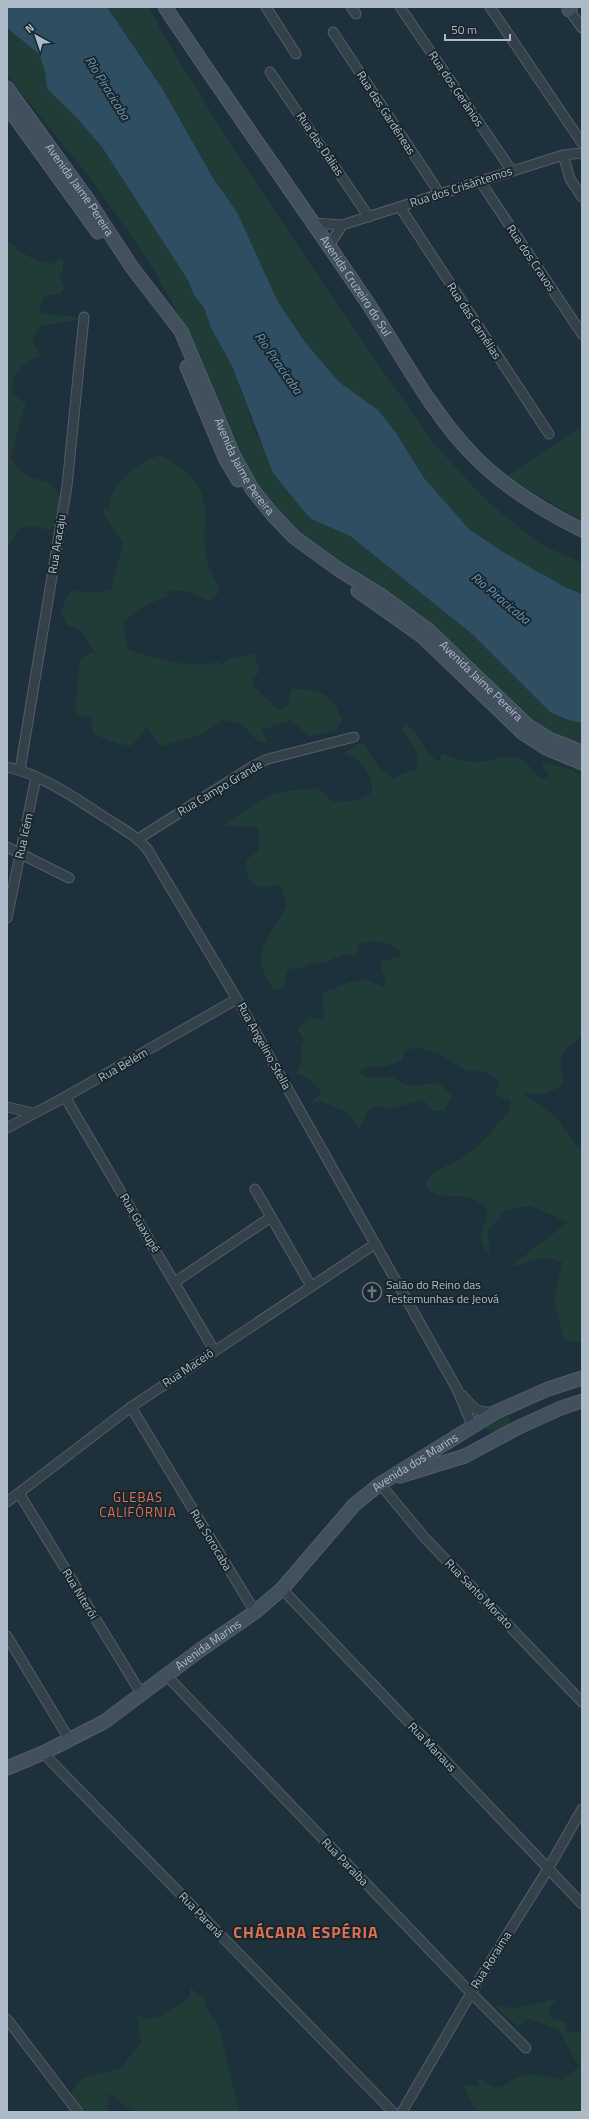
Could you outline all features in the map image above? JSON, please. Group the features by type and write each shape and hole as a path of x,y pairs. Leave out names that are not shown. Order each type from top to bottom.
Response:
{"main road":[{"name":"Avenida Cruzeiro do Sul","path":"165,7 329,246 444,419 473,455 495,475 552,515 582,530"},
{"name":"Avenida Jaime Pereira","path":"7,88 88,200 131,266 181,330 233,454 252,489 273,515 294,536 338,569 382,596 428,630 527,725 549,739 582,752"},
{"name":"Avenida Jaime Pereira","path":"7,106 83,210 122,268 175,336 226,460 244,492 266,519 290,544 422,638 523,733 546,748 582,763"},
{"name":"Avenida dos Marins","path":"380,1484 434,1449 496,1412 548,1390 582,1378"},
{"name":"Avenida dos Marins","path":"380,1484 440,1462 465,1456 519,1427 561,1408 582,1401"},
{"path":"496,1412 515,1410 518,1412 520,1421 519,1427"},
{"path":"473,1427 481,1438 490,1443"},
{"name":"Avenida Marins","path":"7,1768 43,1753 104,1722 142,1695 166,1675 255,1612 282,1589 354,1505 380,1484"}],"street":[{"path":"266,7 296,54"},
{"name":"Rua dos Gerânios","path":"400,7 512,170"},
{"path":"490,7 582,143"},
{"path":"569,8 582,28"},
{"name":"Rua das Gardêneas","path":"333,32 440,194"},
{"name":"Rua das Dálias","path":"270,72 369,217"},
{"name":"Rua dos Crisântemos","path":"313,223 342,225 512,170 563,155 582,153"},
{"path":"563,155 570,178 582,197"},
{"name":"Rua dos Cravos","path":"480,181 582,334"},
{"name":"Rua das Camélias","path":"400,207 549,434"},
{"path":"329,246 342,225"},
{"name":"Rua Aracaju","path":"20,770 67,486 84,317"},
{"name":"Rua Campo Grande","path":"138,839 252,766 268,759 354,738"},
{"name":"Rua Angelino Stella","path":"7,767 20,770 36,777 86,806 138,839 148,850 237,999 457,1389"},
{"name":"Rua Icém","path":"7,918 36,777"},
{"path":"7,847 69,878"},
{"name":"Rua Belém","path":"7,1128 65,1097 237,999"},
{"name":"Rua Guaxupé","path":"65,1097 214,1350"},
{"path":"7,1106 33,1113"},
{"path":"255,1189 311,1286"},
{"path":"175,1282 271,1217"},
{"name":"Rua Maceió","path":"7,1502 131,1407 214,1350 375,1244"},
{"path":"457,1389 474,1409 482,1412 496,1412"},
{"path":"457,1389 473,1427"},
{"name":"Rua Sorocaba","path":"131,1407 255,1612"},
{"name":"Rua Santo Morato","path":"380,1484 425,1538 582,1702"},
{"name":"Rua Niterói","path":"19,1493 142,1695"},
{"name":"Rua Manaus","path":"282,1589 582,1904"},
{"path":"7,1636 69,1739"},
{"name":"Rua Paraíba","path":"166,1675 471,1993 526,2048"},
{"name":"Rua Paraná","path":"43,1753 393,2112"},
{"name":"Rua Roraima","path":"402,2112 471,1993 548,1869 582,1809"},
{"path":"7,2019 78,2112"}],"green space":[{"path":"107,7 149,7 165,38 229,142 343,313 433,443 489,503 540,544 582,563 582,594 565,587 503,552 469,529 424,478 396,433 366,403 339,382 305,342 278,302 237,212 213,178 164,90"},
{"path":"7,28 39,54 45,72 47,89 75,116 102,147 189,282 194,295 204,308 211,328 232,366 257,436 311,519 350,536 472,634 550,712 568,720 582,723 582,743 550,733 529,719 342,564 297,530 276,510 256,485 187,330 150,263 96,186 7,75"},
{"path":"7,241 28,256 46,263 52,264 60,258 63,258 63,271 58,277 64,284 63,290 61,293 45,296 38,313 75,317 78,320 41,326 32,340 41,356 23,366 15,375 13,381 12,394 23,402 26,400 11,457 21,472 51,484 55,488 58,493 60,510 57,522 49,530 27,526 18,530 7,550"},
{"path":"582,427 582,521 506,476"},
{"path":"159,455 183,469 190,475 200,490 205,508 204,540 207,561 221,590 211,601 184,591 167,591 166,594 169,595 142,607 123,622 127,648 148,656 184,664 207,664 218,662 222,665 229,659 254,653 260,670 252,682 255,689 259,690 260,693 279,710 288,705 291,689 310,690 324,694 334,703 342,720 335,731 308,736 291,720 267,728 262,728 267,742 263,742 254,738 243,726 224,720 200,735 161,746 146,727 132,746 118,744 93,734 91,718 75,713 80,659 92,652 96,657 96,655 81,630 67,625 60,612 71,590 88,593 111,590 123,544 108,522 103,508 109,508 110,499 114,490 126,475 142,463"},
{"path":"405,723 414,731 427,751 436,760 440,760 441,753 459,760 471,762 511,756 525,761 535,774 542,779 549,776 542,765 543,762 572,770 582,776 582,1036 564,1051 562,1056 561,1067 564,1084 546,1094 524,1094 555,1116 574,1143 582,1149 582,1342 564,1341 554,1298 562,1262 547,1258 510,1267 568,1222 530,1206 505,1210 488,1231 490,1255 484,1247 480,1237 488,1214 485,1206 468,1197 439,1195 430,1191 426,1186 431,1175 468,1154 486,1137 509,1111 511,1105 509,1100 494,1095 499,1084 498,1079 483,1072 465,1070 440,1054 420,1048 409,1049 404,1052 402,1060 382,1067 370,1066 358,1073 368,1077 393,1077 403,1084 412,1086 439,1083 452,1096 445,1110 432,1111 422,1100 394,1108 372,1107 368,1111 360,1129 346,1112 321,1101 309,1105 322,1091 309,1079 296,1073 302,1060 302,1044 304,1041 297,1029 308,1017 321,1019 325,1016 322,997 324,991 357,980 365,980 384,987 386,982 381,969 381,961 399,957 401,954 393,947 381,942 363,942 358,944 358,951 354,955 344,954 324,963 310,964 303,968 289,969 285,978 286,987 274,990 266,977 262,966 264,946 268,936 287,905 280,885 260,887 252,884 247,874 246,860 259,850 258,827 224,826 254,804 279,793 292,790 319,788 329,799 336,802 353,800 369,795 372,788 372,783 365,768 358,760 342,754 362,742 381,770 394,779 403,773 415,770 417,764 416,754 412,744 402,730"},
{"path":"505,1415 508,1416 511,1424 508,1428 493,1435 487,1430 486,1426 488,1422"},
{"path":"190,1988 204,1997 207,2010 216,2022 222,2036 239,2110 238,2112 137,2112 126,2107 110,2094 107,2095 109,2112 75,2112 71,2097 78,2082 83,2078 121,2068 141,2042 137,2016 151,2019 162,2016 184,2002 190,1995"},
{"path":"557,1998 550,2007 549,2015 554,2020 565,2022 567,2032 582,2032 582,2112 479,2112 474,2107 463,2085 479,2087 477,2080 479,2078 495,2087 500,2087 517,2077 533,2074 562,2079 579,2067 559,2030 529,2019 517,2026 495,2006 518,2008"}],"water":[{"name":"Rio Piracicaba","path":"7,7 107,7 164,91 213,178 237,212 278,302 305,342 339,382 378,410 396,433 424,478 469,529 503,552 565,587 582,594 582,723 568,720 550,712 472,634 350,536 311,519 273,473 232,366 211,328 204,308 194,295 189,282 102,147 75,116 47,89 45,72 39,54 7,28"}],"place":[{"name":"Salão do Reino das Testemunhas de Jeová","path":"372,1292"}],"district":[{"name":"GLEBAS CALIFÓRNIA","path":"138,1504"},
{"name":"CHÁCARA ESPÉRIA","path":"306,1932"}]}
